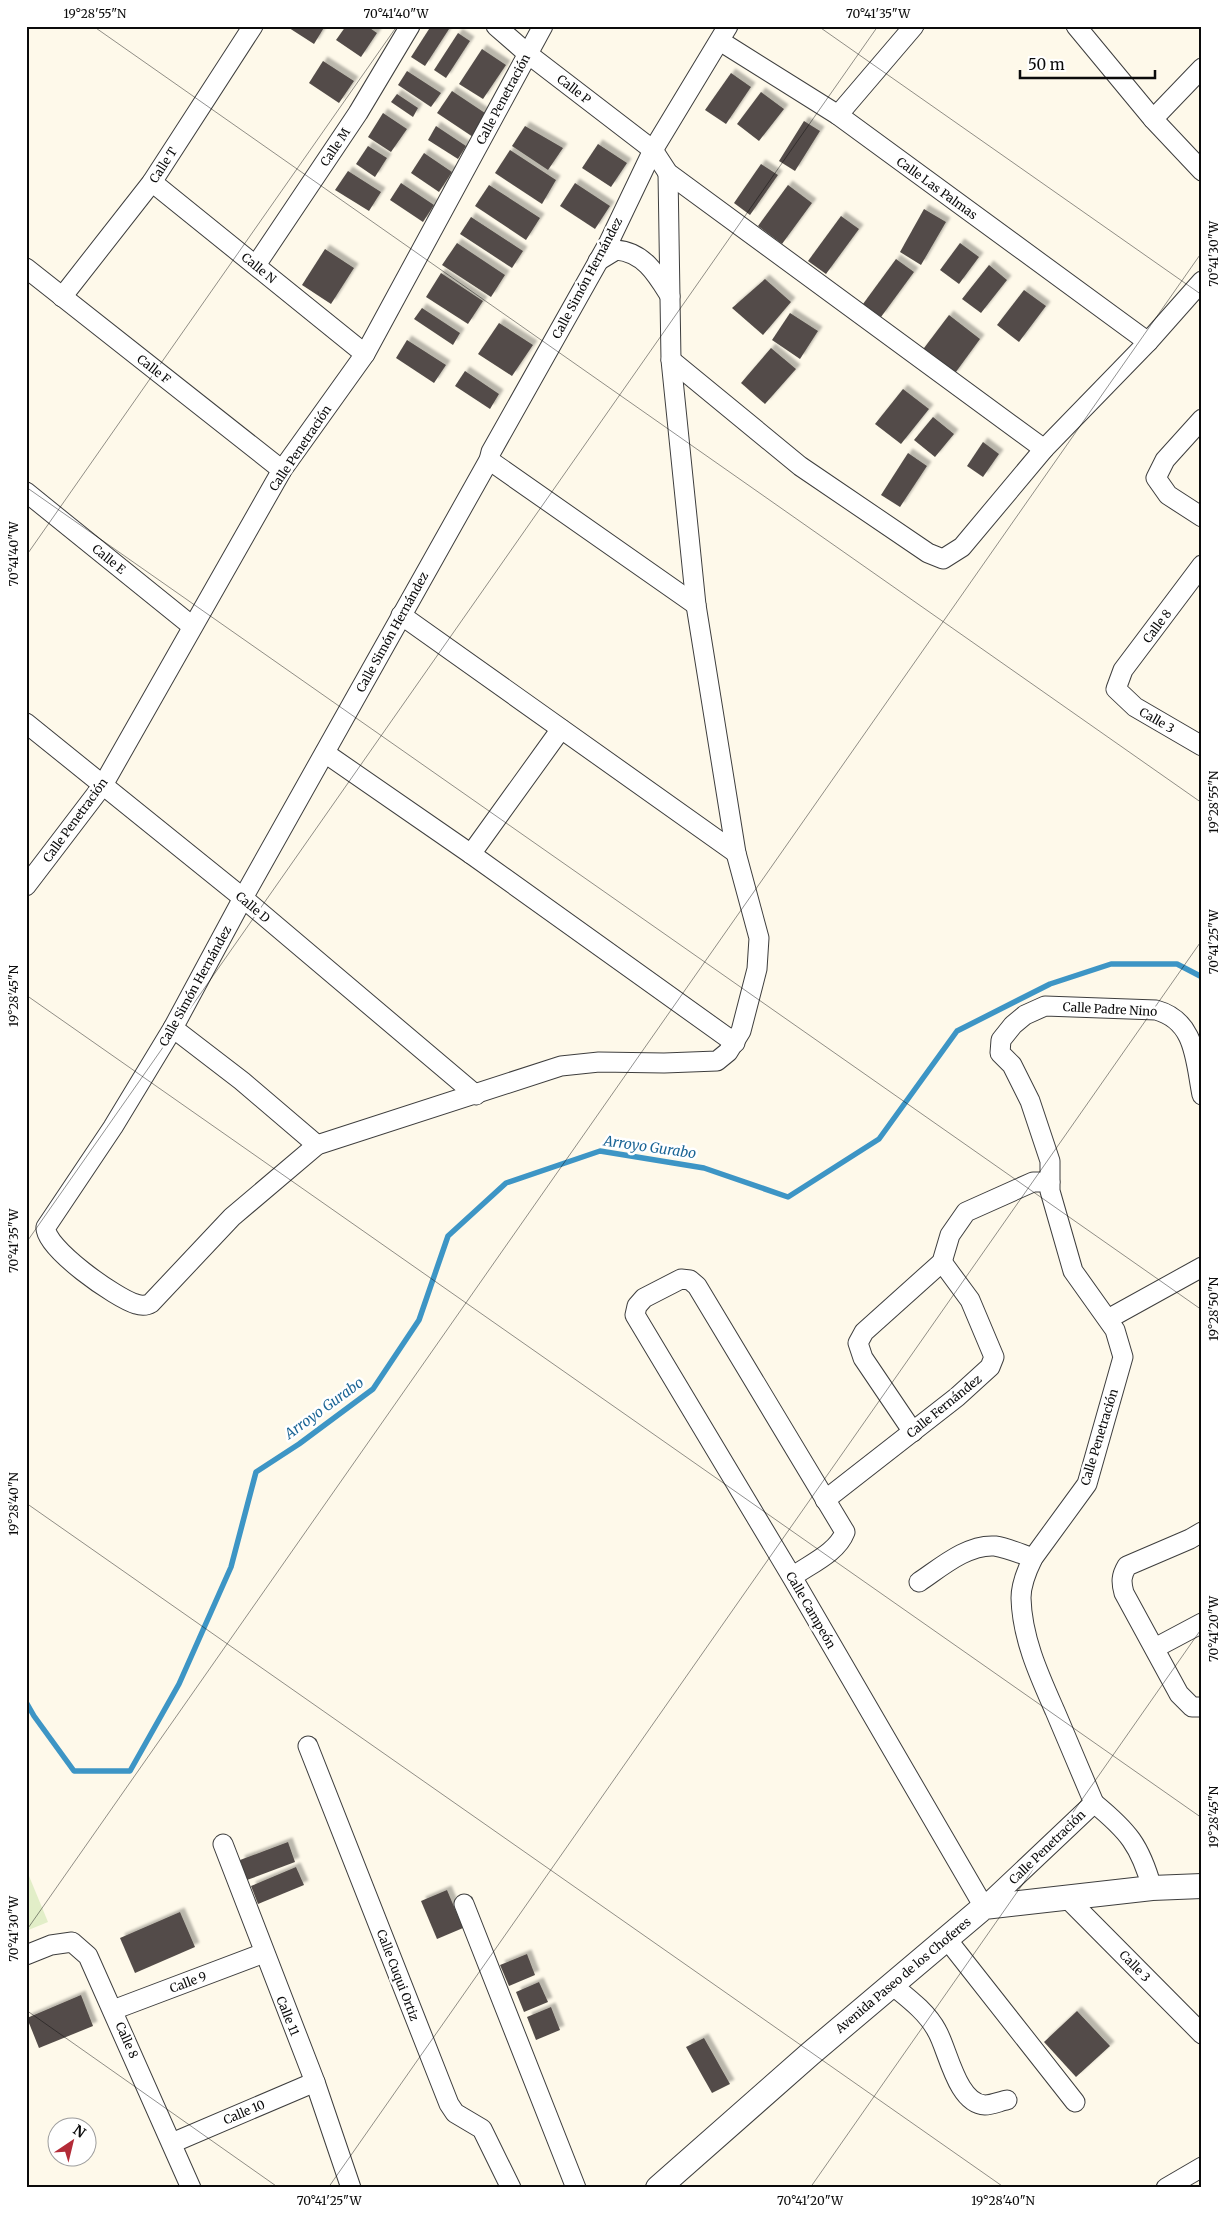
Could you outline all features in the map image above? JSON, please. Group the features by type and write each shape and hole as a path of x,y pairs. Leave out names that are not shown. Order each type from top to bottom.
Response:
{"street":[{"name":"Calle T","path":"62,297 152,182 253,26"},
{"name":"Calle M","path":"256,265 358,113 410,26"},
{"name":"Calle P","path":"496,26 528,54 653,150 668,173"},
{"name":"Calle Penetración","path":"26,886 103,785 282,470 365,354 543,26"},
{"path":"838,115 914,26"},
{"path":"1076,26 1153,118 1202,171"},
{"name":"Calle Las Palmas","path":"724,34 1148,342"},
{"name":"Calle Simón Hernández","path":"317,1145 232,1217 152,1303 146,1306 125,1299 102,1285 62,1254 45,1232 49,1222 113,1126 173,1028 243,898 489,460 491,452 598,261 653,150 724,34"},
{"path":"1153,118 1202,68"},
{"path":"668,173 1044,449"},
{"path":"173,1028 242,1081 317,1145 561,1066 599,1062 664,1063 717,1061 736,1043 752,997 757,969 759,938 736,852 696,605 671,360 668,173"},
{"name":"Calle N","path":"152,182 365,354"},
{"path":"598,261 616,250 633,254 652,268 670,296"},
{"name":"Calle F","path":"26,268 282,470"},
{"path":"671,360 800,466 928,553 943,559 962,547 1044,449 1148,342 1202,280"},
{"path":"1202,420 1164,460 1156,478 1168,496 1202,517"},
{"path":"489,460 696,605"},
{"name":"Calle E","path":"26,492 192,626"},
{"name":"Calle 8","path":"1116,689 1123,670 1202,565"},
{"path":"402,614 736,852"},
{"name":"Calle 3","path":"1116,689 1135,707 1202,746"},
{"name":"Calle D","path":"26,723 243,898 476,1095"},
{"path":"471,854 561,729"},
{"path":"325,752 736,1043"},
{"name":"Calle Padre Nino","path":"1012,1065 1000,1052 1001,1040 1013,1025 1035,1010 1045,1006 1156,1010 1176,1019 1185,1028 1191,1040 1202,1095"},
{"name":"Calle Penetración","path":"984,1907 1094,1803 1041,1680 1027,1640 1021,1596 1026,1572 1033,1558 1087,1484 1123,1356 1115,1330 1073,1271 1050,1191 1050,1161 1030,1101 1012,1065"},
{"path":"913,1432 863,1358 858,1343 864,1332 942,1262 950,1235 966,1212 1033,1182 1050,1182"},
{"name":"Calle Fernández","path":"825,1500 957,1397 990,1367 994,1357 970,1300 942,1262"},
{"path":"1108,1319 1202,1267"},
{"name":"Calle Campeón","path":"825,1500 696,1286 690,1280 681,1279 644,1298 637,1306 634,1315 792,1577 984,1907"},
{"path":"792,1577 842,1541 845,1532 825,1500"},
{"path":"1202,1532 1190,1539 1136,1561 1127,1566 1122,1574 1124,1592 1184,1702 1192,1706 1202,1707"},
{"path":"919,1582 953,1560 982,1547 1001,1548 1033,1558"},
{"path":"1155,1648 1202,1623"},
{"name":"Calle Cuqui Ortiz","path":"308,1746 449,2104 455,2113 482,2129 511,2188"},
{"path":"1094,1803 1131,1838 1144,1861 1152,1888"},
{"name":"Calle 11","path":"223,1844 315,2082 351,2188"},
{"path":"984,1907 1152,1888 1202,1886"},
{"name":"Calle 3","path":"1068,1899 1202,2034"},
{"path":"464,1904 576,2188"},
{"name":"Avenida Paseo de los Choferes","path":"658,2188 984,1907"},
{"path":"946,1938 1076,2102"},
{"name":"Calle 8","path":"26,1954 51,1945 72,1942 88,1956 191,2188"},
{"name":"Calle 9","path":"113,2010 264,1953"},
{"path":"892,1985 915,2004 937,2030 965,2094 985,2105 1007,2100"},
{"name":"Calle 10","path":"172,2143 315,2082"},
{"path":"1166,2188 1202,2167"}],"green space":[{"path":"29,1876 48,1922 26,1931 26,1877"}],"building":[{"path":"286,26 325,26 314,44"},
{"path":"346,26 367,26 377,33 361,57 336,40"},
{"path":"431,26 451,26 425,66 411,57"},
{"path":"458,33 470,41 446,78 434,70"},
{"path":"482,49 506,65 483,99 459,84"},
{"path":"323,61 354,81 339,103 309,83"},
{"path":"407,71 441,93 431,107 398,85"},
{"path":"731,73 751,87 726,124 705,110"},
{"path":"452,91 488,115 473,137 437,113"},
{"path":"761,92 784,109 759,141 737,124"},
{"path":"397,94 418,108 413,117 391,102"},
{"path":"383,113 407,129 391,152 368,137"},
{"path":"804,121 820,131 795,171 779,161"},
{"path":"436,126 466,146 458,159 428,140"},
{"path":"525,126 563,148 548,170 512,146"},
{"path":"598,144 627,163 611,187 582,168"},
{"path":"368,146 387,158 375,177 356,164"},
{"path":"510,150 556,180 542,204 495,173"},
{"path":"424,153 452,172 439,192 411,173"},
{"path":"761,164 778,175 750,215 734,203"},
{"path":"348,171 381,192 369,211 335,190"},
{"path":"401,183 434,205 423,222 390,200"},
{"path":"575,183 610,206 595,229 560,206"},
{"path":"489,185 540,218 526,240 475,206"},
{"path":"788,185 812,203 782,244 758,226"},
{"path":"924,209 946,222 921,265 900,252"},
{"path":"841,216 859,229 826,274 808,261"},
{"path":"471,217 523,251 512,268 460,234"},
{"path":"457,243 505,275 491,297 442,265"},
{"path":"960,243 979,257 959,284 940,270"},
{"path":"325,249 354,268 331,304 302,285"},
{"path":"896,259 914,272 881,317 863,304"},
{"path":"989,265 1007,280 981,313 962,299"},
{"path":"441,273 483,301 468,324 426,297"},
{"path":"765,279 791,302 763,335 732,308"},
{"path":"1024,290 1046,306 1019,342 997,325"},
{"path":"422,308 460,333 453,345 414,319"},
{"path":"790,313 818,331 800,359 772,340"},
{"path":"949,315 980,339 953,376 921,352"},
{"path":"499,323 533,345 512,376 478,354"},
{"path":"407,340 446,365 434,383 396,358"},
{"path":"771,348 796,369 765,404 741,383"},
{"path":"465,371 499,394 490,409 455,386"},
{"path":"903,389 929,409 901,444 875,424"},
{"path":"933,417 954,434 935,457 914,440"},
{"path":"983,442 999,454 983,477 967,466"},
{"path":"908,453 927,466 900,507 881,495"},
{"path":"288,1842 295,1862 247,1880 240,1860"},
{"path":"296,1867 304,1885 258,1904 251,1886"},
{"path":"447,1890 463,1928 437,1939 421,1901"},
{"path":"180,1912 195,1947 135,1973 120,1938"},
{"path":"527,1954 535,1975 509,1986 500,1965"},
{"path":"539,1982 548,2002 524,2012 516,1992"},
{"path":"81,1995 93,2026 39,2048 27,2018"},
{"path":"551,2007 560,2030 536,2040 527,2017"},
{"path":"1077,2011 1110,2046 1076,2077 1044,2042"},
{"path":"704,2038 730,2084 712,2093 686,2047"}],"waterway":[{"name":"Arroyo Gurabo","path":"26,1702 74,1771 130,1771 179,1684 231,1567 256,1472 299,1444 373,1389 419,1320 448,1236 506,1183 600,1151 704,1168 788,1197 879,1139 957,1031 1050,984 1111,964 1177,964 1202,977"}]}
